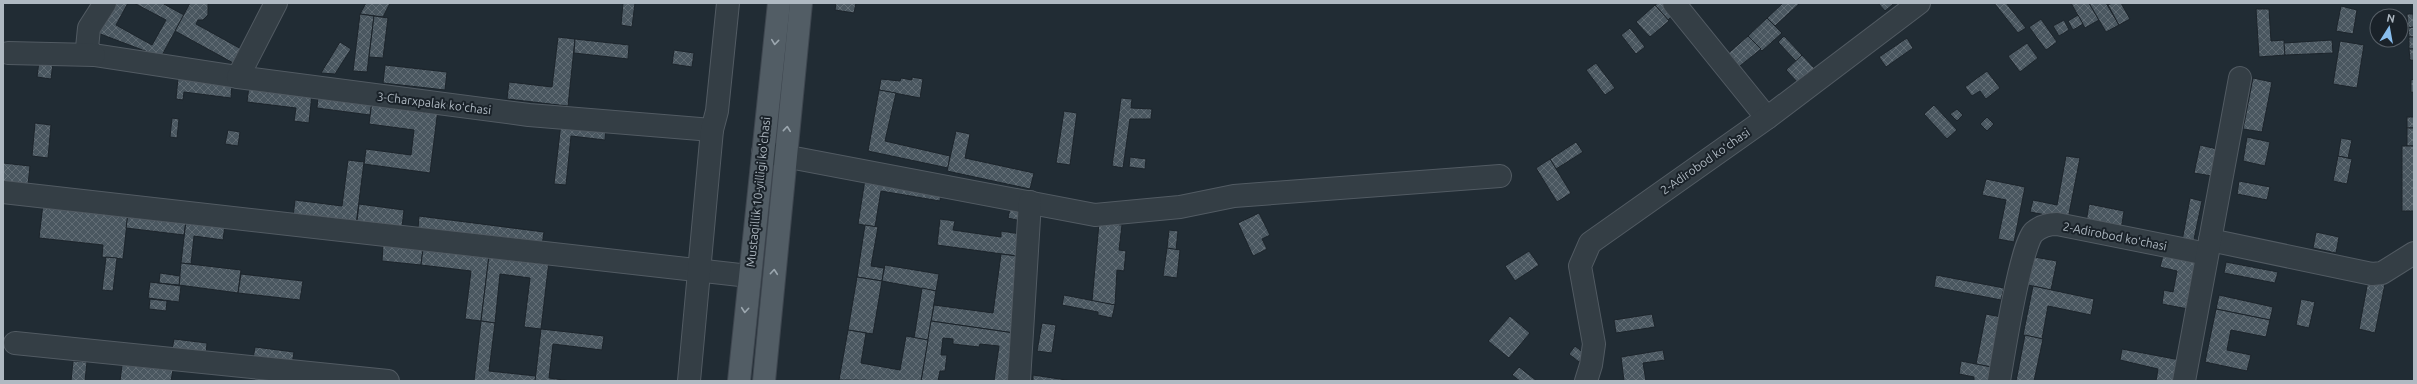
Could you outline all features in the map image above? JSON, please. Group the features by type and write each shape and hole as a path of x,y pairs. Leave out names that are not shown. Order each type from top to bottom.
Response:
{"main road":[{"name":"Mustaqillik 10-yilligi ko'chasi","path":"739,381 748,276 779,3"},
{"name":"Mustaqillik 10-yilligi ko'chasi","path":"764,381 784,156 801,3"}],"street":[{"path":"94,55 87,48 89,28 104,3"},
{"path":"238,77 276,3"},
{"path":"689,381 712,130 716,111 728,3"},
{"path":"1674,3 1767,118"},
{"name":"2-Adirobod koʻchasi","path":"1588,373 1594,344 1592,324 1580,266 1590,243 1767,118 1919,3"},
{"name":"3-Charxpalak koʻchasi","path":"8,53 94,55 238,77 529,115 712,130"},
{"path":"2184,381 2240,78"},
{"path":"763,152 1095,215 1180,207 1234,196 1500,176"},
{"path":"3,192 748,276"},
{"path":"1019,381 1030,202"},
{"name":"2-Adirobod koʻchasi","path":"1999,381 2016,288 2028,240 2034,232 2047,224 2057,224 2209,247"},
{"path":"2209,247 2372,274 2382,273 2414,253"},
{"path":"15,343 388,381"}],"building":[{"path":"110,3 128,3 116,25 152,45 166,20 134,3 162,3 184,15 161,57 95,32"},
{"path":"190,3 208,3 208,15 203,20 198,20 196,24 243,50 235,64 175,31"},
{"path":"366,3 390,3 383,17 360,14"},
{"path":"623,3 635,3 632,27 621,25"},
{"path":"836,3 856,3 854,13 835,10"},
{"path":"1662,3 1673,15 1668,20 1655,5"},
{"path":"1783,3 1800,3 1775,26 1767,18"},
{"path":"1878,3 1894,3 1885,11"},
{"path":"1994,3 2006,3 2026,28 2018,33"},
{"path":"2071,3 2089,3 2099,20 2085,28"},
{"path":"2089,3 2106,3 2119,25 2106,32"},
{"path":"2112,3 2121,3 2130,19 2119,25 2108,5"},
{"path":"1655,5 1669,21 1650,37 1636,22"},
{"path":"2341,6 2357,10 2353,34 2336,31"},
{"path":"2256,9 2269,9 2271,41 2284,40 2285,55 2259,57"},
{"path":"360,14 374,16 367,72 353,71"},
{"path":"2409,14 2413,14 2414,27 2409,28"},
{"path":"2078,15 2083,24 2073,30 2068,21"},
{"path":"374,16 388,18 383,58 369,57"},
{"path":"1767,18 1782,33 1762,51 1748,36"},
{"path":"2041,19 2057,42 2046,50 2029,27"},
{"path":"2064,20 2069,30 2059,36 2053,26"},
{"path":"2414,27 2414,37 2409,37 2409,28"},
{"path":"1630,28 1645,47 1636,54 1621,35"},
{"path":"1748,36 1761,49 1735,70 1724,57"},
{"path":"1784,36 1802,55 1796,61 1778,42"},
{"path":"558,37 575,39 568,106 507,99 509,82 552,87"},
{"path":"2409,37 2414,37 2414,49 2409,48"},
{"path":"1907,38 1913,48 1886,67 1879,57"},
{"path":"575,39 629,45 628,59 574,53"},
{"path":"2332,40 2333,53 2285,55 2284,43"},
{"path":"2340,41 2364,45 2357,88 2333,84"},
{"path":"340,42 351,49 335,74 321,73"},
{"path":"2027,43 2038,58 2020,72 2008,56"},
{"path":"2409,49 2414,49 2414,60 2410,60"},
{"path":"674,50 694,53 692,67 672,64"},
{"path":"1802,55 1815,69 1799,84 1786,70"},
{"path":"39,61 53,63 51,79 37,77"},
{"path":"1596,63 1615,88 1605,95 1586,70"},
{"path":"385,65 447,72 445,90 383,83"},
{"path":"1987,71 2000,88 1986,99 1980,91 1972,96 1965,87"},
{"path":"912,77 923,79 920,98 879,90 881,79 900,81 901,78 912,80"},
{"path":"178,78 232,84 231,98 184,92 183,100 176,99"},
{"path":"2253,78 2272,82 2262,132 2243,129"},
{"path":"2414,79 2414,92 2411,92 2411,80"},
{"path":"249,86 312,94 309,123 294,121 296,108 247,102"},
{"path":"879,90 896,93 885,141 950,156 948,168 868,151"},
{"path":"318,95 372,102 370,115 317,108"},
{"path":"1121,98 1132,99 1131,108 1152,109 1151,119 1130,119 1123,168 1112,166"},
{"path":"372,101 438,109 430,173 364,164 366,149 411,155 414,130 369,124"},
{"path":"1934,105 1957,130 1947,139 1924,114"},
{"path":"1957,109 1963,115 1957,121 1950,114"},
{"path":"1064,111 1077,113 1070,165 1056,163"},
{"path":"1987,117 1994,124 1987,131 1980,124"},
{"path":"2407,117 2414,117 2414,128 2407,128"},
{"path":"172,118 179,119 177,138 170,137"},
{"path":"35,123 51,125 48,158 32,156"},
{"path":"561,123 606,128 605,140 571,136 566,185 554,184"},
{"path":"2407,128 2414,128 2414,146 2407,146"},
{"path":"228,130 240,132 238,146 225,144"},
{"path":"956,131 970,134 965,158 1034,173 1030,189 947,171"},
{"path":"2247,137 2270,142 2265,166 2243,161"},
{"path":"2341,138 2352,140 2348,158 2338,156"},
{"path":"1576,142 1583,152 1556,169 1550,159"},
{"path":"2200,145 2217,149 2212,176 2194,173"},
{"path":"2402,146 2414,146 2414,211 2402,211"},
{"path":"2066,156 2080,158 2068,219 2030,212 2033,200 2057,205"},
{"path":"2338,156 2352,159 2347,184 2333,181"},
{"path":"1130,157 1146,159 1145,169 1129,167"},
{"path":"1550,159 1571,193 1557,202 1536,168"},
{"path":"348,160 364,162 356,225 293,217 295,200 342,206"},
{"path":"3,163 30,166 28,185 3,183"},
{"path":"866,173 942,186 940,201 881,191 875,227 858,224"},
{"path":"1986,179 2025,187 2014,242 1998,239 2006,200 1982,195"},
{"path":"2239,181 2270,187 2267,200 2237,194"},
{"path":"2190,198 2202,201 2193,244 2182,241"},
{"path":"43,204 128,214 123,259 102,257 103,245 39,238"},
{"path":"359,204 404,210 402,227 357,221"},
{"path":"1011,204 1023,207 1021,221 1008,218"},
{"path":"2089,204 2124,211 2121,230 2086,223"},
{"path":"1259,213 1270,235 1262,239 1267,249 1253,256 1238,223"},
{"path":"128,214 186,221 184,235 126,228"},
{"path":"419,216 544,232 542,245 418,229"},
{"path":"940,219 955,221 953,230 1001,237 1001,231 1027,235 1024,257 937,245"},
{"path":"186,221 225,225 223,240 194,236 191,264 181,263"},
{"path":"1099,223 1122,225 1119,250 1126,251 1124,271 1117,270 1115,305 1092,301"},
{"path":"865,225 878,227 871,266 884,268 882,281 857,277"},
{"path":"1169,230 1178,231 1176,250 1167,248"},
{"path":"2316,232 2339,237 2336,253 2313,248"},
{"path":"383,245 423,249 421,265 382,261"},
{"path":"1167,248 1180,250 1177,278 1163,276"},
{"path":"423,249 489,256 481,321 465,319 471,271 421,265"},
{"path":"1529,251 1539,265 1515,281 1505,266"},
{"path":"2164,252 2198,259 2188,309 2162,304 2164,290 2173,292 2177,271 2160,267"},
{"path":"1001,254 1024,257 1014,333 931,321 934,305 993,313"},
{"path":"489,256 549,261 541,329 524,327 530,278 500,274 495,323 481,321"},
{"path":"106,257 117,258 113,291 102,290"},
{"path":"2034,257 2057,261 2051,290 2028,285"},
{"path":"2226,262 2278,272 2275,283 2224,273"},
{"path":"181,263 241,270 238,293 179,285"},
{"path":"885,265 939,274 936,291 882,281"},
{"path":"160,273 180,276 179,285 159,283"},
{"path":"241,274 303,281 300,300 238,293"},
{"path":"1936,275 2004,288 2001,300 1934,287"},
{"path":"857,277 882,281 873,334 848,330"},
{"path":"2368,281 2385,284 2375,333 2359,329"},
{"path":"150,282 181,286 179,302 148,298"},
{"path":"2033,286 2094,299 2091,315 2048,306 2042,339 2023,335"},
{"path":"922,288 936,291 928,340 914,338"},
{"path":"1064,295 1115,305 1112,318 1098,315 1098,312 1062,305"},
{"path":"2219,295 2273,307 2270,320 2216,309"},
{"path":"150,299 167,301 166,311 149,309"},
{"path":"2301,299 2315,302 2309,328 2296,325"},
{"path":"2216,309 2270,320 2266,337 2231,330 2227,350 2251,355 2247,371 2205,362"},
{"path":"1652,314 1655,327 1616,333 1614,320"},
{"path":"1986,314 2001,317 1991,367 1976,364"},
{"path":"1510,316 1530,333 1509,358 1488,341"},
{"path":"481,321 495,323 489,371 536,376 535,381 474,381"},
{"path":"931,321 1014,333 1008,381 994,381 999,346 980,344 979,347 953,344 953,339 943,338 941,355 947,355 945,371 940,371 938,381 921,381"},
{"path":"1042,323 1056,325 1052,353 1037,351"},
{"path":"541,329 604,336 602,350 553,344 549,378 571,381 535,381"},
{"path":"848,330 866,333 861,363 900,370 906,336 928,340 921,381 839,380"},
{"path":"2025,335 2043,339 2034,381 2016,381"},
{"path":"174,339 207,343 206,355 172,350"},
{"path":"1575,346 1585,354 1579,362 1569,354"},
{"path":"255,347 294,352 292,364 253,359"},
{"path":"2122,349 2180,360 2176,381 2156,381 2158,369 2120,360"},
{"path":"1663,350 1665,360 1643,363 1646,381 1624,381 1621,357"},
{"path":"73,361 87,362 85,381 71,381"},
{"path":"1961,361 1991,367 1989,381 1974,381 1974,377 1959,374"},
{"path":"122,365 173,370 171,381 120,381"},
{"path":"1519,367 1537,381 1520,381 1512,375"},
{"path":"1033,375 1073,381 1033,381"}]}
